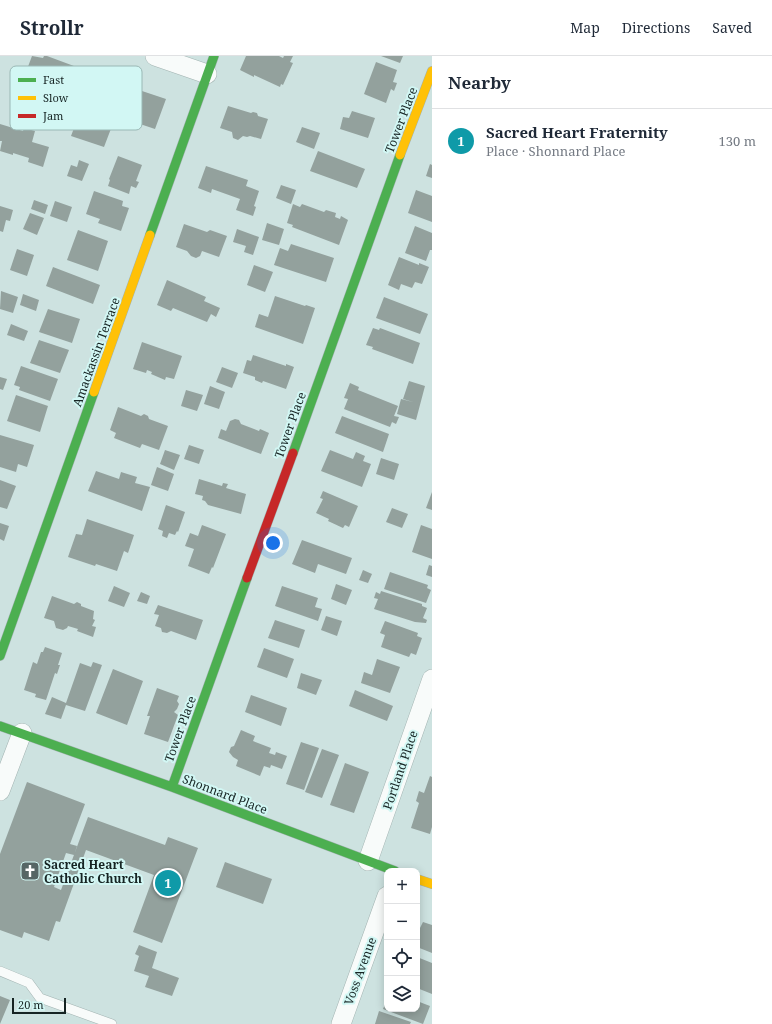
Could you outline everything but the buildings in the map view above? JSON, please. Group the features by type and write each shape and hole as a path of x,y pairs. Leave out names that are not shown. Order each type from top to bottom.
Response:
{"street":[{"path":"155,56 207,74"},
{"name":"Amackassin Terrace","path":"0,656 214,56"},
{"name":"Tower Place","path":"172,787 409,130 432,71"},
{"name":"Portland Place","path":"368,861 432,679"},
{"name":"Shonnard Place","path":"0,726 172,787 387,868"},
{"path":"0,791 22,733"},
{"path":"420,880 432,884"},
{"name":"Voss Avenue","path":"341,1024 384,904"}],"lane":[{"path":"0,971 29,983 40,998 112,1024"}],"traffic: fast":[{"path":"150,235 214,56"},
{"path":"293,453 400,155"},
{"path":"0,656 94,392"},
{"path":"172,787 247,578"},
{"path":"0,726 172,787 387,868"}],"traffic: slow":[{"path":"400,155 432,71"},
{"path":"94,392 150,235"},
{"path":"420,880 432,884"}],"traffic: jam":[{"path":"247,578 293,453"}],"place":[{"name":"Sacred Heart Catholic Church","path":"30,871"},
{"name":"Sacred Heart Fraternity","path":"168,883"}]}
